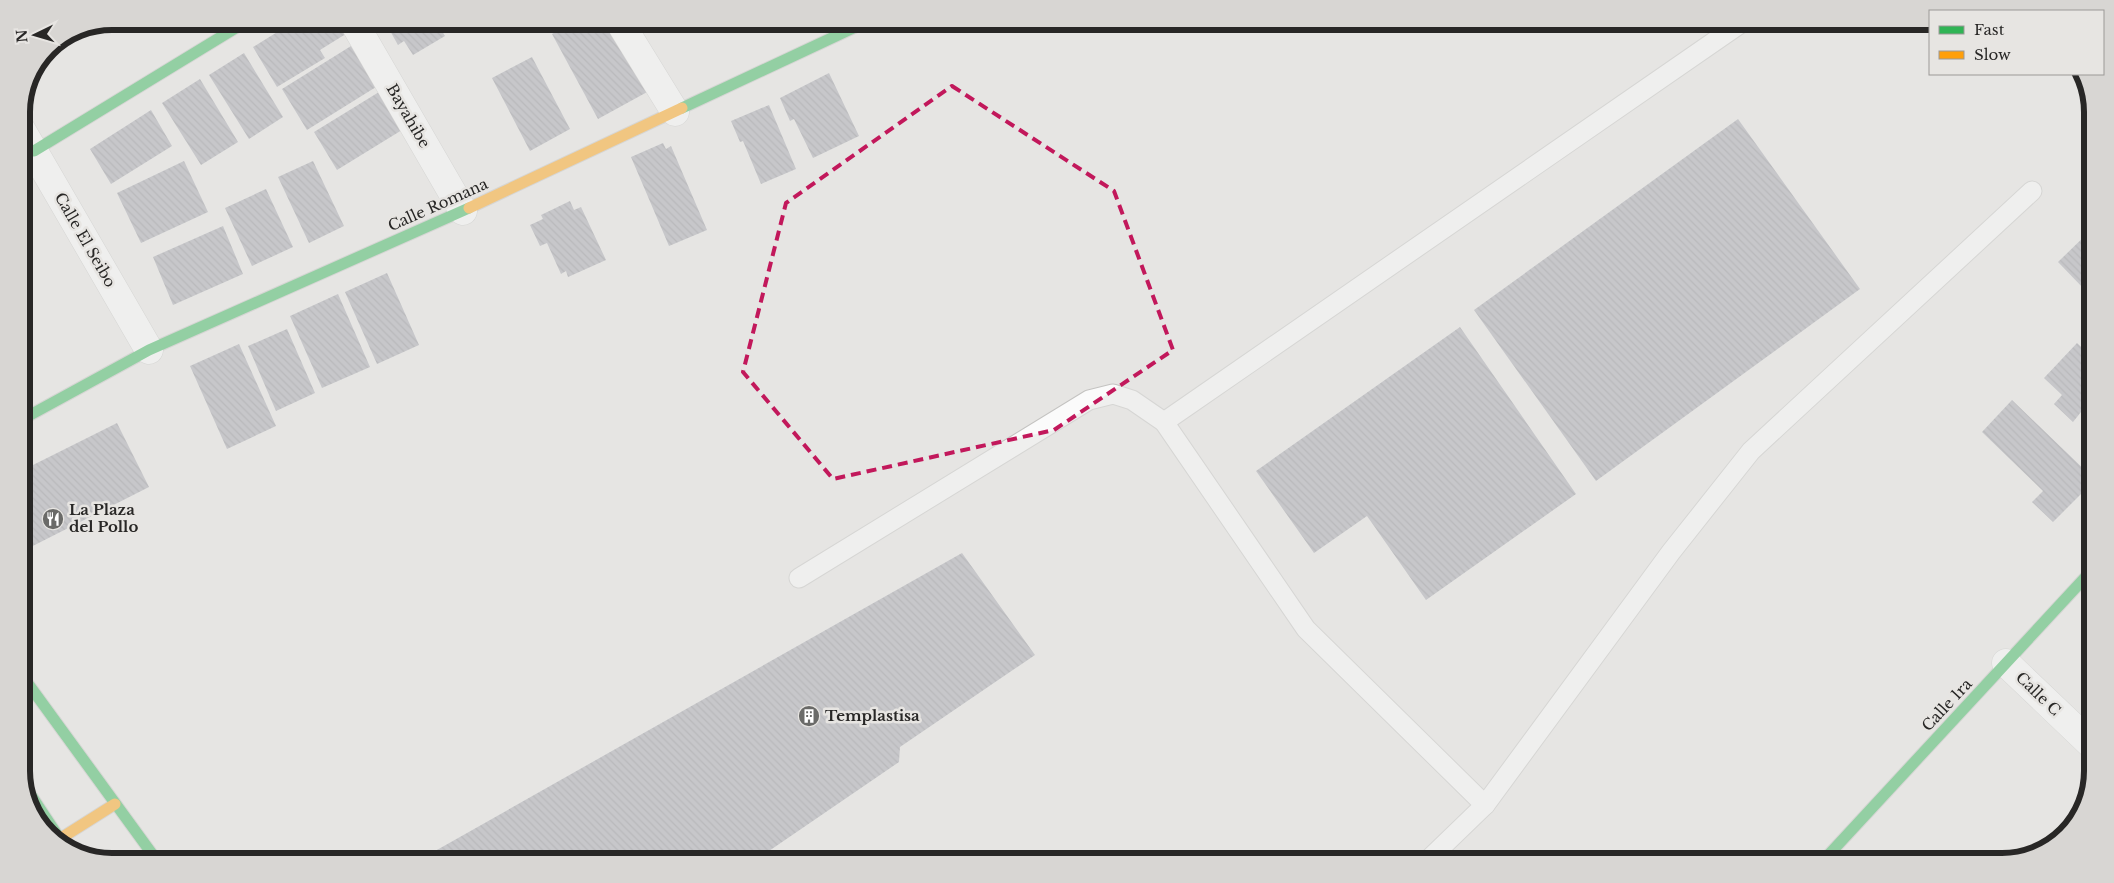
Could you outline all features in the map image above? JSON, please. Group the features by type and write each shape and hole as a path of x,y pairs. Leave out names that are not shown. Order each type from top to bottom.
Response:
{"street":[{"path":"30,139 230,30"},
{"name":"Bayahibe","path":"358,30 463,211"},
{"path":"625,30 675,112"},
{"name":"Calle Romana","path":"30,416 149,350 463,211 849,30"},
{"name":"Calle El Seibo","path":"30,143 149,350"},
{"name":"Calle 1ra","path":"1830,853 2084,579"},
{"name":"Calle C","path":"2006,663 2084,737"},
{"path":"30,685 151,853"},
{"path":"63,837 115,804"},
{"path":"37,805 49,823"}],"lane":[{"path":"1164,422 1731,30"},
{"path":"1435,853 1485,805 1671,552 1751,451 2032,191"},
{"path":"799,578 1089,400 1113,394 1132,400 1164,422 1306,629 1485,805"}],"highlighted area":[{"path":"952,86 1114,191 1173,350 1054,430 833,479 743,372 786,203"}],"building":[{"path":"280,30 348,30 349,32 320,50 325,58 277,87 253,47"},
{"path":"390,30 441,30 445,36 413,55 404,41 398,45"},
{"path":"559,30 617,30 649,91 598,119 552,34"},
{"path":"351,46 376,87 307,130 282,89"},
{"path":"244,53 283,117 249,139 209,75"},
{"path":"532,57 570,129 530,151 492,78"},
{"path":"829,73 859,136 813,158 794,119 790,121 780,98"},
{"path":"200,79 238,142 201,165 162,103"},
{"path":"379,92 402,130 337,170 314,132"},
{"path":"769,105 796,169 761,184 743,141 740,142 731,121"},
{"path":"151,110 172,146 111,184 90,149"},
{"path":"1738,119 1860,289 1596,481 1474,310"},
{"path":"663,143 666,149 671,146 707,230 669,246 631,157"},
{"path":"184,161 208,212 141,243 117,193"},
{"path":"313,161 344,226 309,243 278,177"},
{"path":"266,189 293,247 252,266 225,208"},
{"path":"570,201 574,210 581,207 606,260 568,277 566,271 561,274 547,243 540,246 530,225 543,219 541,215"},
{"path":"223,226 243,274 173,305 153,257"},
{"path":"2084,237 2084,289 2058,262"},
{"path":"387,273 419,345 377,364 345,292"},
{"path":"338,294 370,367 322,388 290,316"},
{"path":"1460,327 1576,494 1426,600 1367,516 1314,553 1256,471"},
{"path":"287,329 315,393 276,411 248,346"},
{"path":"2077,343 2084,350 2084,415 2081,412 2073,422 2054,404 2062,395 2044,378"},
{"path":"239,344 276,426 227,449 190,366"},
{"path":"2012,400 2084,469 2084,491 2053,522 2032,502 2043,491 1982,432"},
{"name":"La Plaza del Pollo","path":"117,423 149,487 30,547 30,466"},
{"name":"Templastisa","path":"962,553 1035,655 900,747 899,762 766,853 432,853"}],"traffic: fast":[{"path":"34,151 232,30"},
{"path":"682,108 849,30"},
{"path":"30,415 149,350 469,208"},
{"path":"1830,853 2084,579"},
{"path":"30,686 151,853"},
{"path":"37,804 52,826"}],"traffic: slow":[{"path":"469,208 682,108"},
{"path":"63,837 115,804"}],"place":[{"name":"La Plaza del Pollo","path":"53,519"},
{"name":"Templastisa","path":"809,716"}]}
